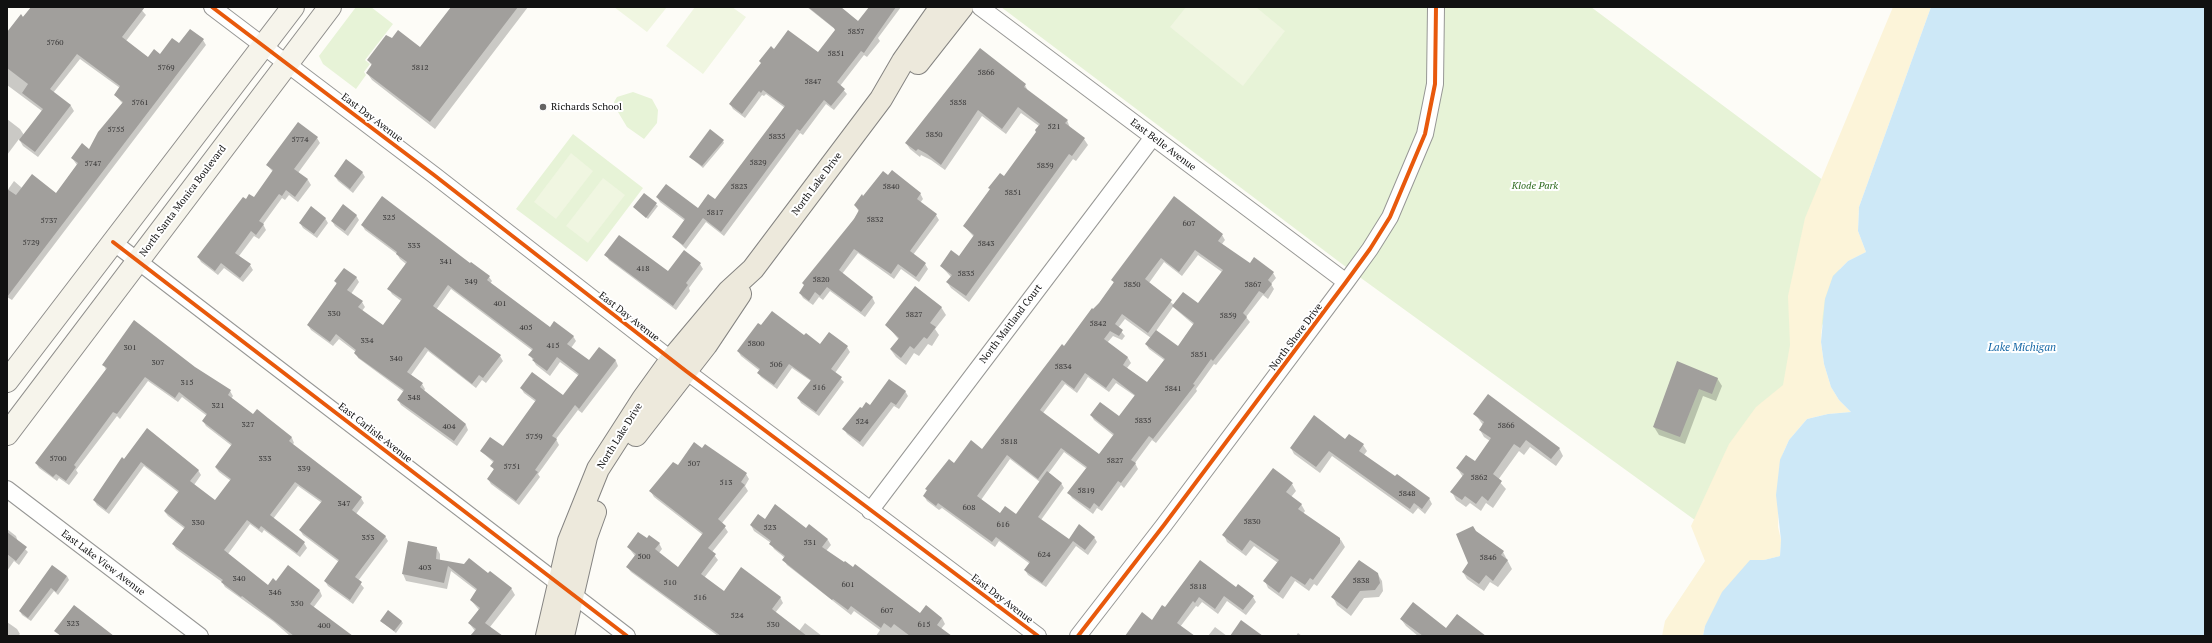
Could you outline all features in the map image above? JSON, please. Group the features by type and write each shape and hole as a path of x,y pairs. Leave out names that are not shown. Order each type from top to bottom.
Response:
{"main road":[{"name":"North Lake Drive","path":"547,636 609,481 678,366 729,291 753,268 881,99 903,61 942,7"},
{"name":"North Lake Drive","path":"881,99 914,69 962,7"},
{"name":"North Lake Drive","path":"563,636 566,589"}],"street":[{"name":"East Day Avenue","path":"212,7 287,63 678,366 1038,636"},
{"path":"7,381 293,7"},
{"name":"North Santa Monica Boulevard","path":"7,434 330,7"},
{"name":"East Belle Avenue","path":"980,7 1346,282"},
{"name":"North Shore Drive","path":"1078,636 1164,525 1346,282 1370,249 1390,217 1425,134 1435,84 1436,7"},
{"name":"North Maitland Court","path":"870,511 1153,137"},
{"name":"East Carlisle Avenue","path":"113,242 627,636"},
{"name":"East Lake View Avenue","path":"7,489 200,636"}],"green space":[{"path":"356,7 371,7 393,24 365,60 370,64 364,72 366,75 356,89 323,64 319,56"},
{"path":"614,7 667,7 647,32"},
{"path":"695,7 732,7 746,17 703,74 666,46"},
{"name":"Klode Park","path":"1001,7 1591,7 1859,207 1750,560 1354,273"},
{"path":"1186,7 1256,7 1285,31 1243,86 1170,27"},
{"path":"633,92 652,99 658,110 657,123 644,139 627,127 615,107 614,102 617,97"},
{"path":"573,134 643,188 587,262 516,209"},
{"path":"571,153 593,171 556,219 534,202"},
{"path":"603,178 625,195 588,243 566,226"}],"sand":[{"path":"1893,7 1931,7 1859,207 1858,231 1866,252 1848,261 1833,276 1825,299 1822,321 1821,342 1824,364 1831,387 1839,400 1851,412 1828,414 1807,419 1789,440 1780,460 1778,527 1781,540 1780,556 1764,560 1705,626 1703,636 1662,636 1665,621 1705,561 1691,526 1729,444 1756,407 1783,385 1790,345 1788,296 1805,218"}],"water":[{"name":"Lake Michigan","path":"1931,7 2205,7 2205,636 1703,636 1705,626 1722,592 1750,560 1764,560 1780,556 1781,540 1776,495 1780,460 1789,440 1807,419 1828,414 1851,412 1839,400 1831,387 1824,364 1821,342 1825,299 1833,276 1848,261 1866,252 1858,231 1859,207"}],"building":[{"path":"31,7 145,7 122,37 148,57 154,49 160,54 172,38 179,43 190,29 204,39 7,297 7,189 16,195 32,174 56,193 78,163 71,158 82,143 89,149 98,132 123,102 114,95 120,86 77,54 50,89 71,105 35,152 19,140 43,109 22,93 28,84 7,68 7,32 21,14 23,17"},
{"path":"451,7 518,7 430,122 366,73 372,64 367,60 386,35 392,38 398,30 420,47"},
{"path":"808,7 841,7 858,21 869,7 896,7 864,53 861,51 837,82 845,89 831,106 824,100 800,131 797,129 721,232 703,218 683,245 672,237 685,219 656,197 666,184 698,208 708,194 715,199 785,106 763,90 761,93 759,91 742,114 729,104 761,63 759,61 771,46 774,49 788,30 818,52 835,30"},
{"path":"980,48 1026,84 1024,87 1068,120 1065,123 1085,138 1072,156 1069,154 966,296 946,282 952,275 940,266 951,250 959,256 974,235 963,226 990,189 988,188 1000,173 1004,176 1036,132 1035,130 1040,124 1018,107 1002,129 978,110 941,165 927,154 918,149 916,151 905,143"},
{"path":"298,122 318,137 294,169 308,179 295,197 286,190 282,196 279,194 259,221 264,224 256,235 251,231 235,253 251,264 240,278 221,263 215,271 197,257 243,197 246,199 249,194 254,197 273,170 266,165"},
{"path":"710,129 724,140 702,166 689,157"},
{"path":"346,159 363,172 350,189 334,176"},
{"path":"892,170 921,193 917,199 937,214 910,251 926,263 916,277 898,264 891,274 854,249 839,270 873,297 861,312 827,287 820,296 815,292 809,301 799,293 804,285 802,283 854,219 859,210 854,205 862,194 863,196 883,171 888,175"},
{"path":"644,193 657,203 646,218 633,207"},
{"path":"382,196 470,263 471,262 490,276 487,280 550,327 554,321 574,336 567,344 589,360 599,347 616,360 579,409 575,405 552,436 557,439 535,470 538,472 516,501 487,479 494,469 490,466 494,461 480,451 490,437 503,446 536,400 520,388 532,372 563,395 579,374 557,357 547,371 532,360 534,359 528,355 533,349 448,285 433,306 501,355 483,378 479,375 472,384 425,347 407,372 423,383 420,387 466,424 454,441 397,400 404,390 359,358 354,353 356,350 336,334 330,342 307,325 337,283 334,281 344,268 357,277 347,290 363,301 358,307 383,325 402,299 387,289 407,262 396,254 397,252 361,225"},
{"path":"1174,196 1223,234 1218,241 1250,263 1254,257 1274,272 1268,280 1272,284 1264,294 1259,291 1243,313 1247,317 1213,361 1211,359 1193,384 1195,385 1153,439 1149,436 1131,460 1136,463 1121,483 1118,481 1099,507 1094,503 1090,509 1067,493 1087,467 1061,448 1038,479 1007,455 977,496 1000,513 1005,506 1016,514 1047,471 1062,483 1038,517 1069,539 1079,524 1095,537 1085,550 1073,541 1042,583 1024,570 1030,562 996,537 992,542 938,503 936,506 923,496 927,490 925,489 949,459 954,463 971,440 982,449 1062,344 1064,346 1092,308 1093,309 1099,303 1114,282 1111,280","holes":["1195,250 1223,270 1198,303 1183,292 1172,306 1194,323 1178,346 1156,330 1145,344 1165,359 1147,382 1123,365 1128,357 1104,339 1110,331 1119,336 1123,330 1115,324 1122,314 1148,333 1172,300 1145,279 1161,258 1179,272","1085,373 1106,388 1113,378 1135,395 1119,416 1100,402 1090,415 1114,434 1099,454 1040,410 1062,380 1074,389"]},
{"path":"343,204 357,215 345,231 331,221"},
{"path":"311,206 326,218 314,234 299,223"},
{"path":"619,235 668,271 684,250 701,263 686,283 688,285 673,306 604,255"},
{"path":"915,286 942,307 930,323 936,327 927,339 924,337 914,349 910,346 901,358 890,349 899,338 885,325"},
{"path":"772,311 804,335 806,333 820,344 829,332 848,346 831,369 842,377 816,412 797,398 811,380 789,364 774,385 757,373 760,369 737,351 758,323 761,325"},
{"path":"134,320 195,367 231,390 228,395 253,414 257,409 292,437 289,441 362,497 352,510 386,536 355,577 362,582 350,600 324,581 339,560 299,530 322,501 295,482 270,515 305,542 297,553 261,526 259,529 247,520 224,550 268,585 273,578 276,581 288,565 320,590 310,604 353,636 294,636 242,596 241,597 221,582 223,580 172,544 185,527 164,511 179,491 141,462 106,510 93,500 122,457 124,459 147,428 199,470 190,481 215,500 231,479 215,467 232,444 202,421 207,414 179,392 175,398 145,377 117,414 113,412 74,465 76,467 66,481 56,474 53,477 35,463 107,368 102,365"},
{"path":"1677,361 1718,378 1712,394 1699,389 1680,437 1653,427"},
{"path":"889,379 906,391 896,405 891,402 860,442 842,429 860,407 862,408 866,402 870,405"},
{"path":"1488,394 1560,448 1551,459 1526,440 1520,448 1514,444 1493,474 1502,481 1488,501 1482,496 1476,504 1465,496 1462,500 1450,492 1464,474 1456,468 1466,455 1475,461 1491,438 1479,430 1484,422 1473,414"},
{"path":"1314,415 1345,439 1349,434 1364,444 1359,451 1395,476 1397,474 1430,498 1422,509 1414,503 1410,509 1329,451 1316,467 1290,448"},
{"path":"694,442 702,448 705,444 747,473 741,482 745,485 718,519 726,526 708,548 716,554 701,574 724,591 741,567 781,597 772,609 807,636 721,636 626,567 636,554 627,547 638,532 647,538 649,535 660,543 655,549 678,567 703,533 649,491 673,462 678,465"},
{"path":"1273,468 1293,483 1286,492 1302,504 1298,509 1340,538 1340,543 1313,580 1310,578 1305,585 1291,576 1279,593 1263,581 1279,560 1250,540 1242,551 1222,535"},
{"path":"775,504 806,528 809,524 828,539 822,547 853,567 855,564 920,613 926,605 942,618 937,625 952,636 910,636 894,624 891,628 884,623 881,628 851,606 848,610 833,599 832,600 782,560 785,556 769,544 771,541 750,525 758,514 765,519"},
{"path":"1473,526 1476,531 1504,551 1501,555 1508,560 1493,581 1486,575 1479,584 1462,572 1468,563 1456,534"},
{"path":"7,532 27,547 16,561 7,554"},
{"path":"408,541 437,547 436,559 464,564 469,558 488,573 490,571 512,588 485,623 503,636 470,636 476,629 468,623 480,608 470,600 477,589 448,566 444,583 402,574"},
{"path":"1200,560 1236,587 1238,584 1254,596 1243,610 1224,596 1215,609 1199,597 1195,603 1193,601 1177,623 1195,636 1125,636 1142,612 1152,620 1162,605 1165,607"},
{"path":"1359,560 1378,573 1380,583 1375,590 1360,591 1347,609 1331,597"},
{"path":"52,565 67,576 56,592 51,588 28,618 19,611"},
{"path":"1413,602 1446,628 1457,614 1486,636 1423,636 1400,619"},
{"path":"74,605 114,636 61,636 54,631"},
{"path":"388,610 402,621 394,631 380,621"},
{"path":"1241,620 1263,636 1230,636"}],"cycle path":[{"path":"212,7 434,175 686,371 1038,636"},
{"path":"1078,636 1164,525 1346,282 1370,249 1390,217 1425,134 1435,84 1436,7"},
{"path":"113,242 627,636"}],"place":[{"name":"Richards School","path":"543,107"}]}
